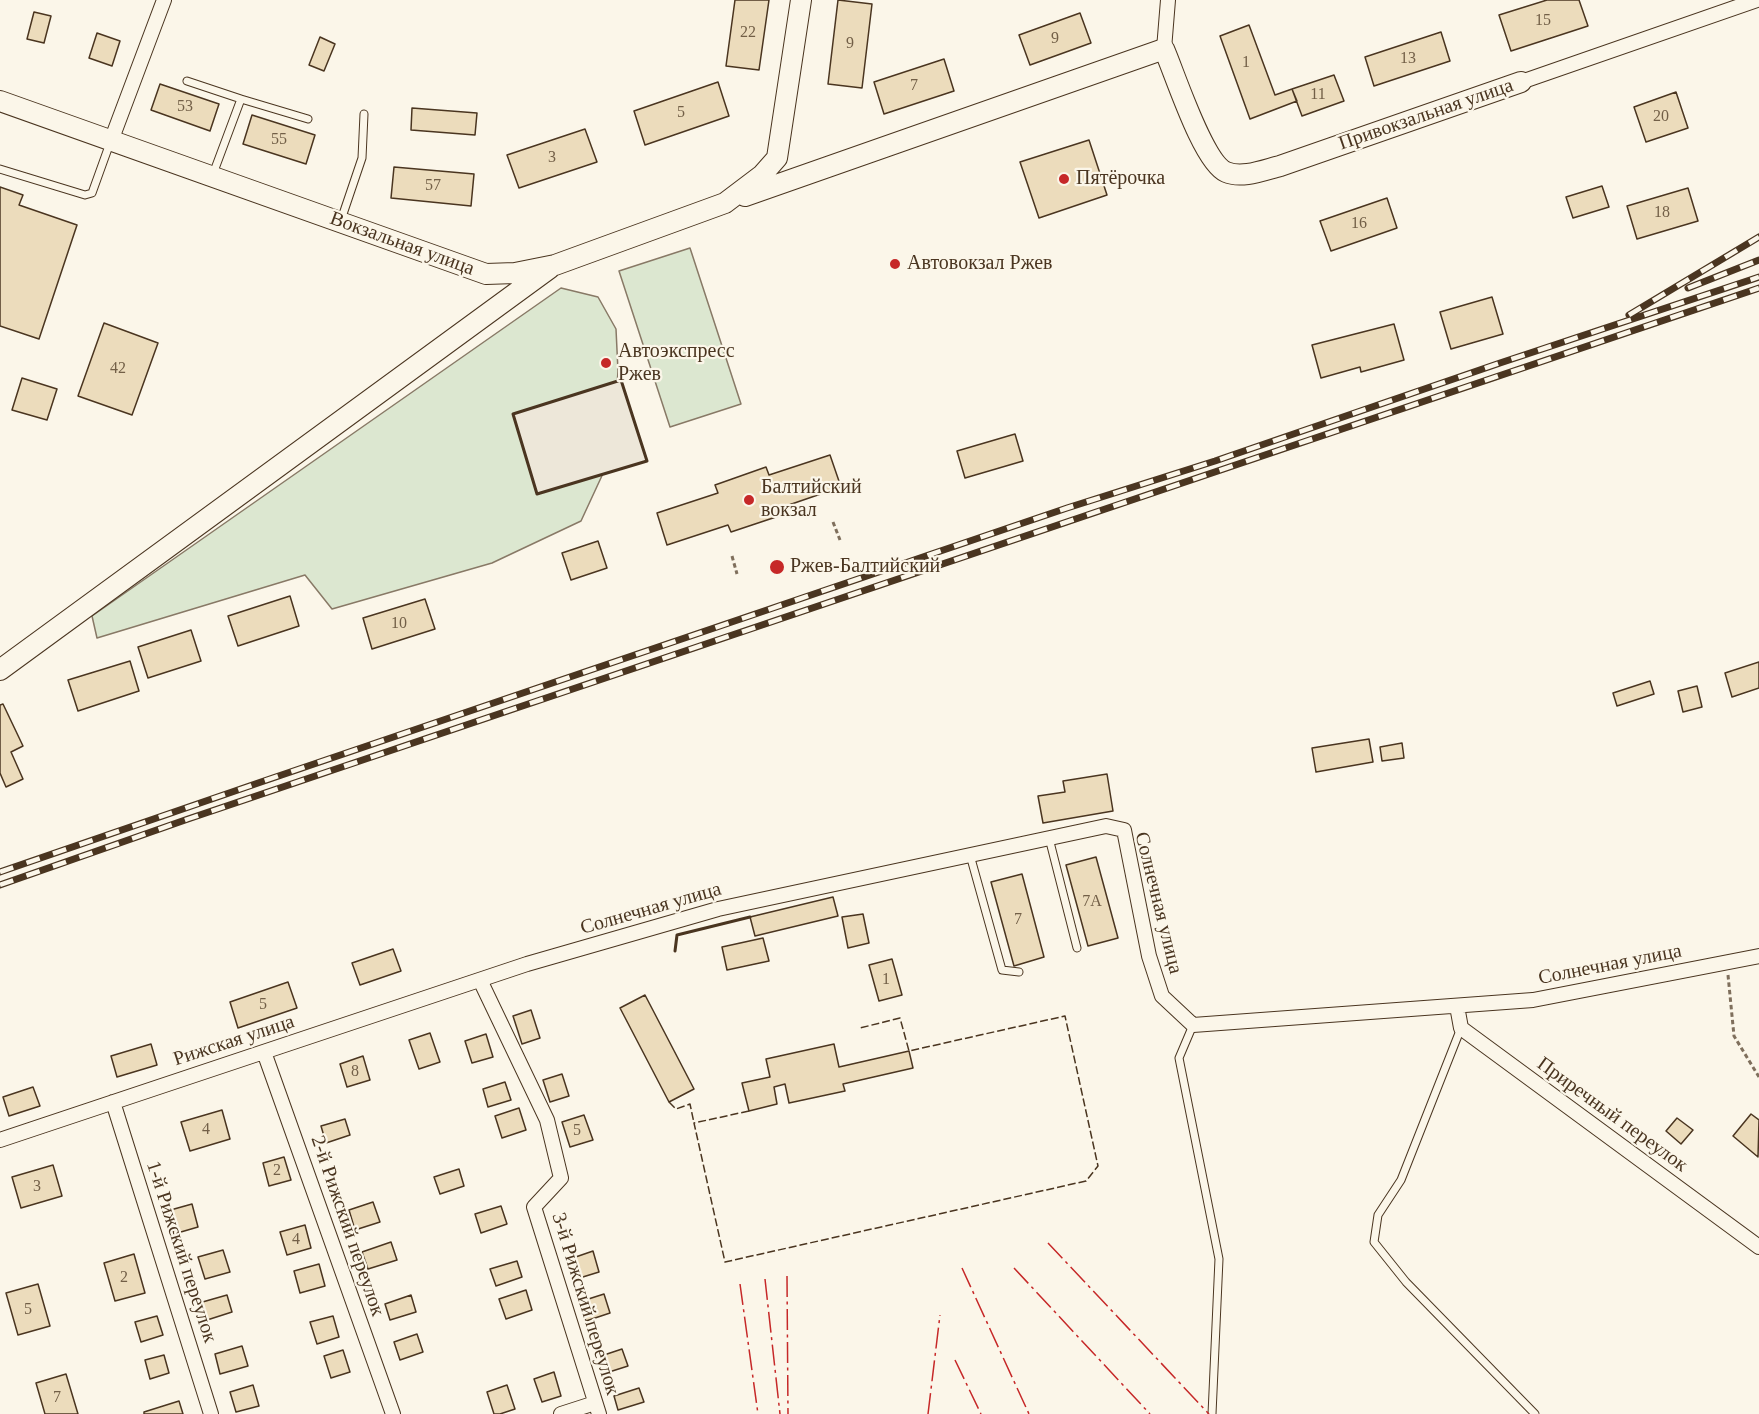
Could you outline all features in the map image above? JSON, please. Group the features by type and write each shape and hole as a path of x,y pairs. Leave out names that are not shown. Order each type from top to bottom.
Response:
{"street":[{"path":"111,141 164,0"},
{"path":"801,0 785,105 787,150 790,158 796,164 819,170"},
{"path":"725,203 1164,49 1168,0"},
{"name":"Привокзальная улица","path":"1164,49 1208,155 1219,168 1227,173 1254,173 1280,166 1757,0"},
{"name":"Вокзальная улица","path":"0,102 486,274 515,273 555,265 725,203 762,175 777,158 785,105"},
{"path":"0,670 555,265"},
{"name":"Солнечная улица","path":"480,980 527,964 718,909 1106,826 1124,830 1149,956 1162,996 1193,1025 1533,1000 1759,956"},
{"name":"Рижская улица","path":"0,1140 480,980"},
{"name":"3-й Рижский переулок","path":"480,980 546,1120 561,1178 534,1207 597,1409"},
{"path":"1457,1006 1461,1028"},
{"name":"Приречный переулок","path":"1461,1028 1759,1247"},
{"name":"2-й Рижский переулок","path":"264,1052 393,1414"},
{"name":"1-й Рижский переулок","path":"113,1102 211,1414"},
{"path":"561,1414 597,1409"}],"lane":[{"path":"187,81 308,119"},
{"path":"212,177 241,99"},
{"path":"340,222 362,158 364,114"},
{"path":"0,169 85,195 92,193 111,141"},
{"path":"1049,838 1077,948"},
{"path":"970,855 1002,969 1019,972"},
{"path":"1193,1025 1179,1058 1219,1259 1212,1414"},
{"path":"1461,1028 1401,1180 1378,1215 1374,1242 1406,1282 1535,1414"}],"path":[{"path":"833,522 840,540"},
{"path":"732,556 737,574"},
{"path":"1727,962 1734,1036 1759,1077"}],"green space":[{"path":"690,248 741,404 670,427 619,271"},
{"path":"561,288 598,297 616,329 618,371 614,429 606,467 581,521 492,563 332,609 305,575 97,638 92,616"}],"shaded area":[{"path":"621,380 647,461 537,494 513,414"}],"building":[{"path":"735,0 769,0 759,70 726,66"},
{"path":"838,0 872,4 862,88 828,84"},
{"path":"1547,0 1579,0 1588,26 1511,51 1499,15"},
{"path":"34,12 51,16 44,43 27,39"},
{"path":"1080,13 1091,43 1030,65 1019,35"},
{"path":"1249,25 1275,95 1292,89 1297,101 1250,119 1220,36"},
{"path":"1441,32 1450,61 1374,86 1365,57"},
{"path":"97,33 120,41 112,66 89,58"},
{"path":"320,37 335,44 324,71 309,65"},
{"path":"944,59 954,91 884,114 874,82"},
{"path":"1334,75 1344,101 1302,116 1292,89"},
{"path":"718,82 729,116 645,145 634,111"},
{"path":"160,84 219,104 210,131 151,110"},
{"path":"1676,92 1688,128 1646,142 1634,107"},
{"path":"412,108 477,113 475,135 411,130"},
{"path":"252,115 315,135 306,164 243,144"},
{"path":"585,129 597,162 519,188 507,155"},
{"name":"Пятёрочка","path":"1089,140 1107,195 1039,218 1020,162"},
{"path":"394,167 474,174 471,206 391,198"},
{"path":"1602,186 1609,207 1573,218 1566,197"},
{"path":"0,187 23,195 19,205 77,225 39,339 0,326"},
{"path":"1688,188 1698,221 1637,239 1627,206"},
{"path":"1387,198 1397,228 1331,251 1320,221"},
{"path":"1492,297 1503,334 1451,349 1440,312"},
{"path":"104,323 158,343 132,415 78,396"},
{"path":"1394,324 1404,360 1361,372 1360,367 1321,378 1312,345"},
{"path":"22,378 57,389 47,420 12,410"},
{"path":"1015,434 1023,461 965,478 957,451"},
{"name":"Балтийский вокзал","path":"830,455 841,487 780,508 782,515 731,532 728,525 667,545 657,513 718,493 715,485 766,467 769,475"},
{"path":"598,541 607,568 571,580 562,553"},
{"path":"290,596 299,626 238,646 228,616"},
{"path":"425,599 435,629 372,649 363,618"},
{"path":"191,630 201,661 148,678 138,647"},
{"path":"130,661 139,691 78,711 68,680"},
{"path":"1759,662 1759,688 1732,697 1725,673"},
{"path":"1650,681 1654,694 1617,706 1613,693"},
{"path":"1697,686 1702,707 1683,712 1678,691"},
{"path":"3,704 23,746 11,752 23,779 6,787 0,773 0,705"},
{"path":"1369,739 1373,762 1316,772 1312,748"},
{"path":"1402,743 1404,758 1382,761 1380,747"},
{"path":"1107,774 1113,811 1043,823 1038,796 1065,792 1063,781"},
{"path":"1096,857 1118,938 1088,946 1066,865"},
{"path":"1022,874 1044,957 1014,966 991,882"},
{"path":"833,897 838,916 755,936 750,917"},
{"path":"863,914 869,943 848,948 842,917"},
{"path":"763,938 769,961 727,970 722,947"},
{"path":"393,949 401,971 360,985 352,963"},
{"path":"892,959 902,995 879,1001 869,965"},
{"path":"288,982 297,1008 238,1028 230,1002"},
{"path":"645,995 694,1089 669,1102 620,1008"},
{"path":"531,1010 540,1038 522,1044 513,1016"},
{"path":"430,1033 440,1062 419,1069 409,1040"},
{"path":"486,1034 493,1057 472,1063 465,1041"},
{"path":"151,1044 157,1065 117,1077 111,1056"},
{"path":"834,1044 839,1067 909,1051 913,1068 843,1084 845,1091 789,1103 785,1084 774,1087 777,1104 749,1111 742,1083 770,1077 766,1059"},
{"path":"363,1056 370,1080 347,1087 340,1064"},
{"path":"562,1074 569,1096 550,1102 543,1080"},
{"path":"505,1082 511,1100 488,1107 483,1089"},
{"path":"33,1087 40,1106 9,1116 3,1097"},
{"path":"519,1108 526,1130 502,1138 495,1116"},
{"path":"222,1110 230,1139 190,1151 181,1122"},
{"path":"1751,1114 1759,1120 1758,1157 1733,1136"},
{"path":"584,1115 593,1140 570,1147 562,1122"},
{"path":"1677,1118 1693,1130 1681,1144 1666,1131"},
{"path":"345,1119 350,1135 326,1143 321,1126"},
{"path":"284,1157 291,1180 269,1186 263,1163"},
{"path":"53,1165 62,1196 21,1208 12,1177"},
{"path":"459,1169 464,1186 440,1194 434,1177"},
{"path":"373,1202 380,1222 355,1230 349,1210"},
{"path":"192,1204 198,1227 174,1234 167,1211"},
{"path":"501,1206 507,1224 481,1233 475,1214"},
{"path":"305,1225 311,1248 287,1255 280,1232"},
{"path":"391,1242 397,1260 368,1269 362,1252"},
{"path":"223,1250 230,1272 205,1279 198,1257"},
{"path":"593,1251 599,1272 573,1280 567,1260"},
{"path":"134,1254 145,1293 115,1301 104,1263"},
{"path":"517,1261 522,1277 496,1286 490,1269"},
{"path":"319,1264 325,1286 300,1293 294,1271"},
{"path":"38,1284 50,1326 18,1335 6,1293"},
{"path":"526,1290 532,1310 506,1319 499,1299"},
{"path":"604,1294 610,1313 586,1321 579,1302"},
{"path":"227,1295 232,1312 204,1321 199,1303"},
{"path":"411,1295 416,1312 390,1320 385,1304"},
{"path":"157,1316 163,1335 141,1342 135,1322"},
{"path":"333,1316 339,1337 317,1344 310,1322"},
{"path":"417,1334 423,1352 400,1360 394,1342"},
{"path":"242,1346 248,1366 220,1374 215,1354"},
{"path":"622,1349 628,1366 606,1373 601,1356"},
{"path":"343,1350 350,1372 331,1378 324,1356"},
{"path":"164,1355 169,1373 150,1379 145,1360"},
{"path":"554,1372 561,1396 542,1402 534,1379"},
{"path":"66,1374 78,1414 45,1414 36,1383"},
{"path":"253,1385 259,1406 236,1412 230,1392"},
{"path":"507,1385 515,1409 494,1414 487,1392"},
{"path":"639,1388 644,1402 618,1410 614,1396"},
{"path":"179,1401 183,1414 144,1414 144,1412"}],"railway":[{"path":"1629,315 1759,237"},
{"path":"1688,288 1759,260"},
{"path":"0,872 1067,508 1215,461 1759,277"},
{"path":"0,885 188,819 1759,288"}],"fence":[{"path":"749,1111 694,1123 725,1262 1086,1181 1098,1166 1065,1016 909,1051 900,1018 860,1028"},
{"path":"669,1102 676,1109 690,1104 694,1123"}],"wall":[{"path":"621,380 647,461 537,494 513,414 621,380"},
{"path":"675,951 677,935 750,917"}],"power":[{"path":"1048,1243 1209,1414"},
{"path":"962,1268 1029,1414"},
{"path":"1014,1268 1150,1414"},
{"path":"787,1276 788,1414"},
{"path":"765,1279 780,1414"},
{"path":"740,1284 758,1414"},
{"path":"928,1414 940,1315"},
{"path":"955,1360 981,1414"}],"place":[{"name":"Пятёрочка","path":"1064,179"},
{"name":"Автовокзал Ржев","path":"895,264"},
{"name":"Автоэкспресс Ржев","path":"606,363"},
{"name":"Балтийский вокзал","path":"749,500"},
{"name":"Ржев-Балтийский","path":"777,567"}]}
